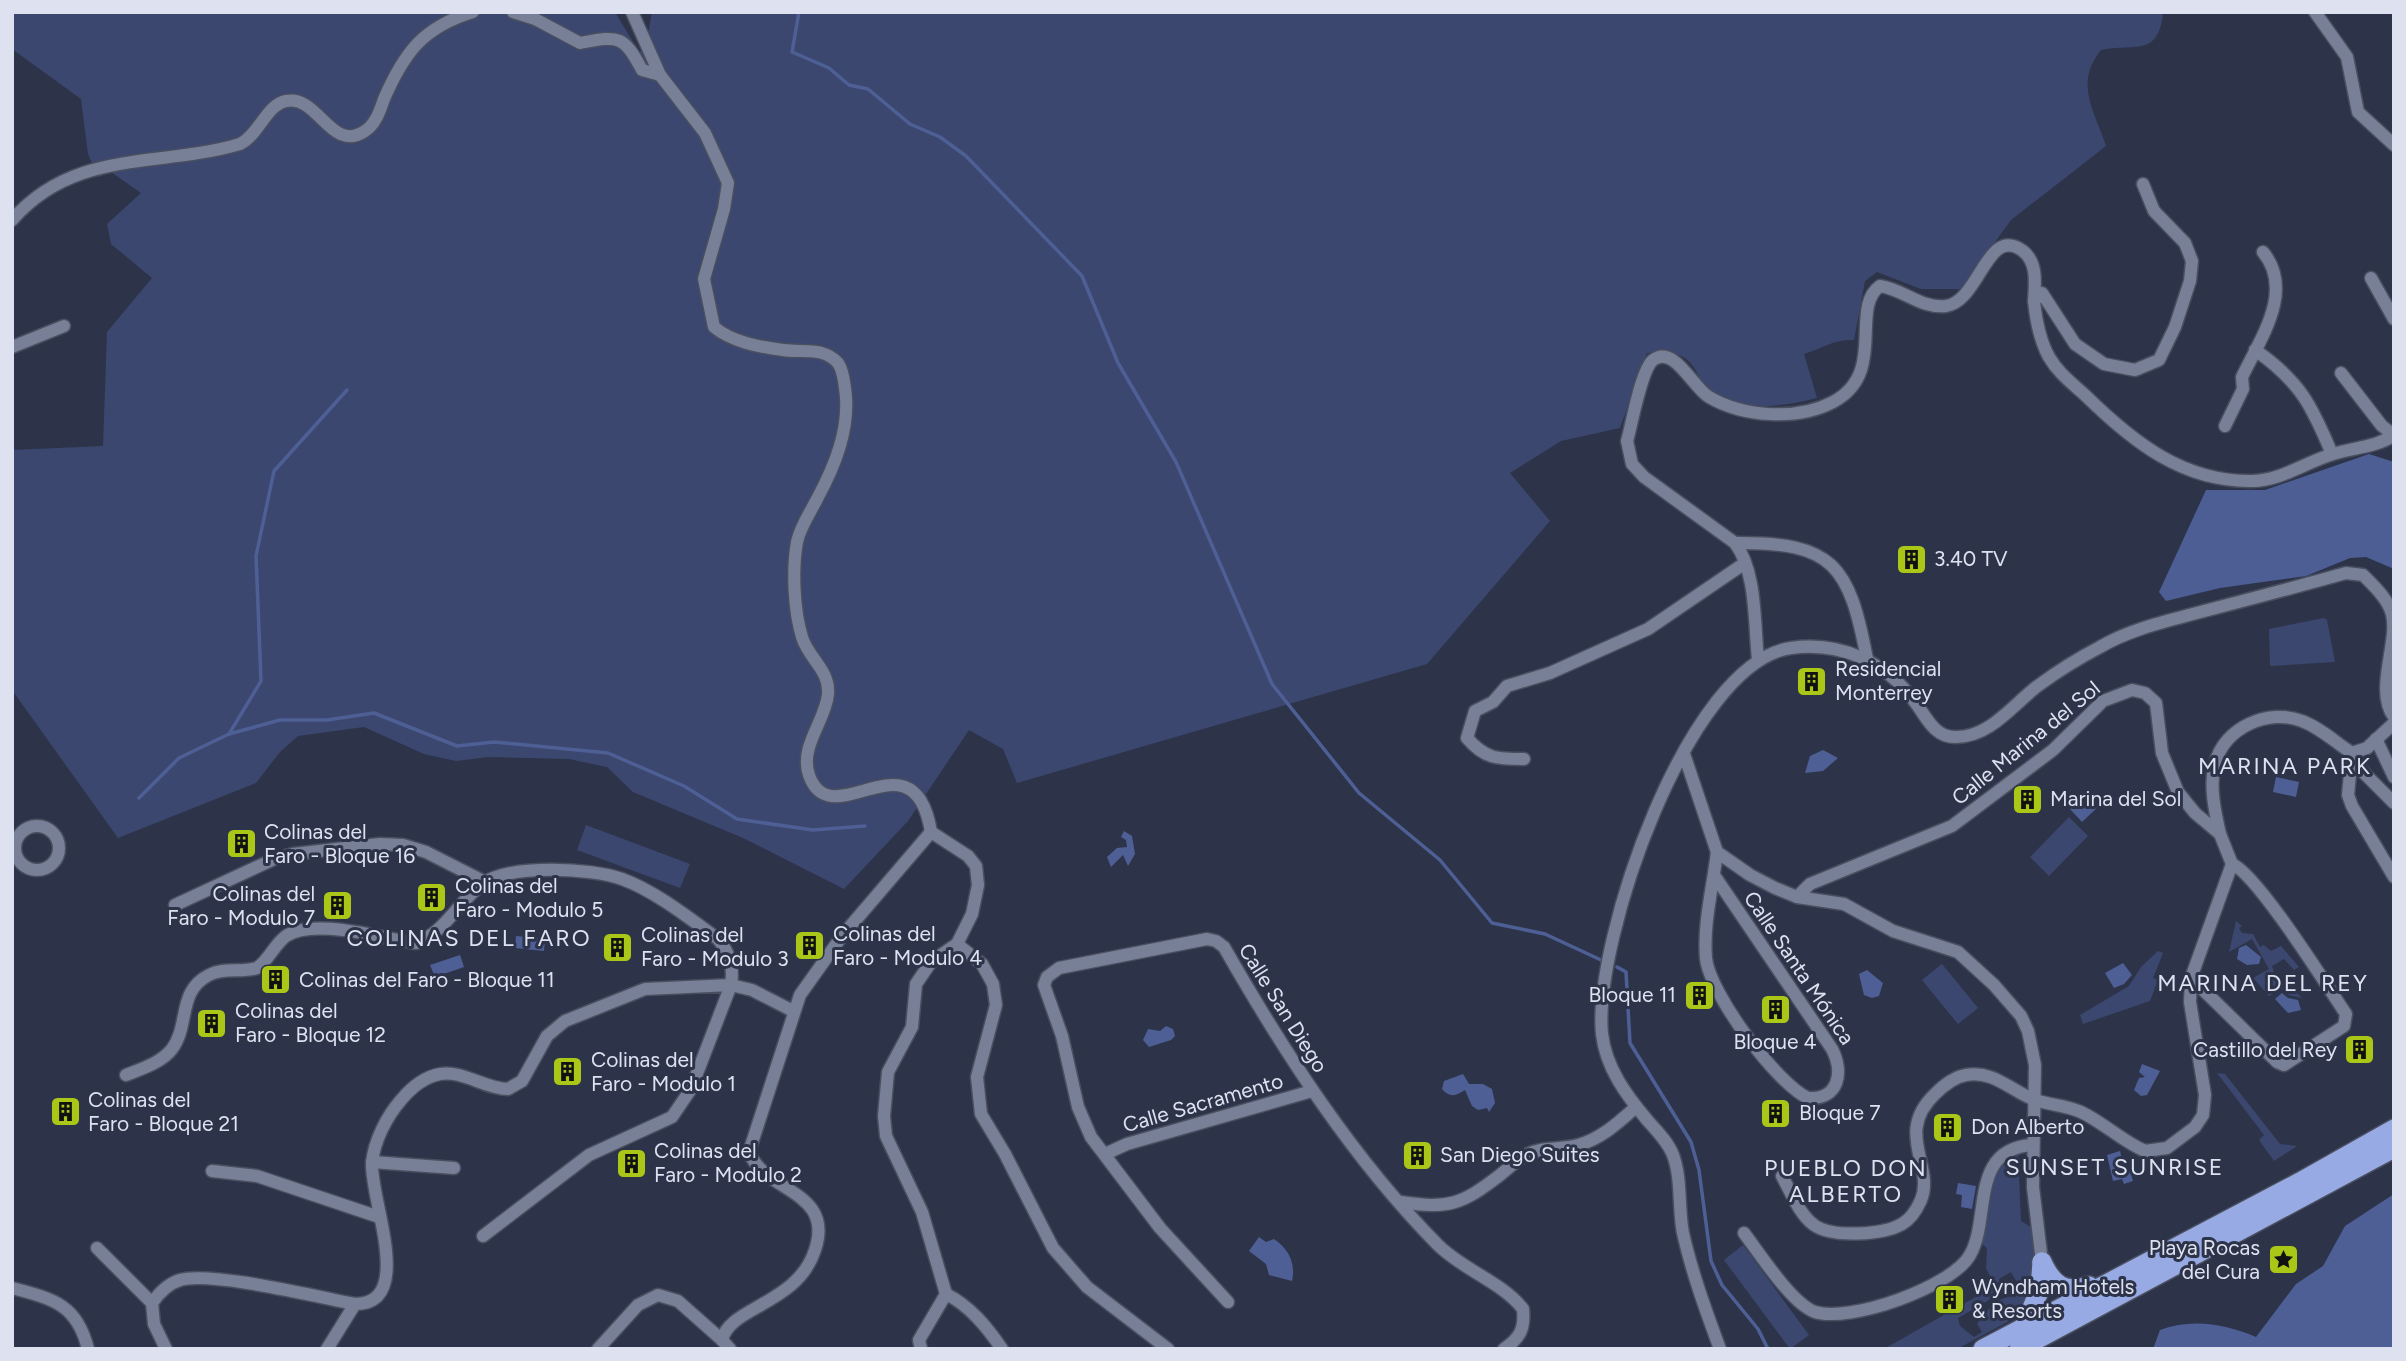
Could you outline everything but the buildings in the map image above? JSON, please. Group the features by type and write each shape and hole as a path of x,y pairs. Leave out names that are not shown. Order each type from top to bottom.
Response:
{"highway":[{"path":"1983,1349 2300,1182 2394,1129"},
{"path":"2019,1349 2394,1148"},
{"path":"2042,1262 2053,1280 2065,1289 2078,1290 2117,1277"},
{"path":"2024,1327 2040,1289 2042,1262"}],"street":[{"path":"12,220 35,197 68,177 240,144 250,139 272,110 287,100 303,103 336,133 344,136 359,134 371,125 400,64 413,46 436,30 473,12"},
{"path":"513,12 535,19 580,43 605,36 621,40 631,49 642,70 660,75"},
{"path":"632,12 660,75 705,133 728,183 724,209 704,279 706,304 714,327 725,336 756,345 825,354 838,363 844,377 847,400 839,450 797,543 797,596 803,639 828,682 828,696 807,761 808,773 822,792 835,796 862,794 883,784 894,783 908,790 928,809 931,832 842,936 800,995 793,1011 749,1152 759,1168 805,1201 818,1222 819,1239 806,1270 796,1283 782,1295 730,1323 726,1344"},
{"path":"2315,12 2347,57 2358,112 2394,145"},
{"path":"2034,301 2038,294 2046,295 2064,331 2075,344 2104,365 2135,370 2159,359 2167,347 2182,304 2192,261 2185,243 2154,211 2143,184"},
{"path":"1758,659 1745,563 1735,544 1644,477 1632,464 1627,441 1647,366 1653,360 1667,357 1677,362 1697,388 1722,403 1760,414 1793,412 1830,404 1854,386 1864,361 1869,300 1880,286 1932,305 1956,303 1970,290 1994,252 2000,246 2010,245 2021,249 2033,265 2034,301 2044,346 2058,369 2094,405 2161,458 2208,476 2254,481 2279,476 2332,454 2394,435"},
{"path":"2225,426 2243,390 2242,377 2276,299 2275,272 2263,252"},
{"path":"2371,278 2394,318"},
{"path":"12,347 64,326"},
{"path":"2255,350 2282,369 2301,390 2332,454"},
{"path":"2340,373 2382,426 2394,435"},
{"path":"1735,544 1782,543 1811,550 1837,571 1857,607 1867,659"},
{"path":"1524,759 1491,759 1478,750 1467,738 1475,710 1493,702 1507,686 1550,673 1648,629 1745,563"},
{"path":"1720,1349 1695,1280 1682,1230 1674,1157 1665,1140 1636,1107 1613,1074 1602,1031 1610,954 1627,881 1641,841 1684,754 1719,700 1758,659 1787,648 1811,647 1839,648 1867,659 1914,699 1930,724 1944,735 1958,738 1993,725 2038,686 2103,645 2167,621 2346,573 2363,575 2380,592 2392,615 2386,690 2387,708 2394,717"},
{"name":"Calle Marina del Sol","path":"1797,897 1810,884 1922,841 1962,820 2053,750 2103,701 2125,691 2145,693 2156,704 2162,753 2178,792 2195,813 2220,834 2232,864"},
{"path":"2220,834 2214,810 2215,762 2230,740 2251,722 2271,716 2301,721 2352,753 2357,766 2394,803"},
{"path":"2352,753 2367,748 2394,723"},
{"path":"2376,739 2394,777"},
{"path":"2352,753 2348,795 2394,877"},
{"path":"1684,754 1717,852 1750,875 1797,897 1843,904 1893,930 1942,945 1970,961 2008,999 2026,1024 2035,1065 2033,1187 2042,1262"},
{"path":"12,874 16,857 16,832 40,825 52,832 59,844 57,858 47,868 33,870 16,857"},
{"path":"921,1349 919,1340 946,1294 922,1212 886,1136 884,1116 888,1072 912,1027 916,984 931,962 957,944 976,899 976,866 968,856 931,832"},
{"path":"175,905 274,859 293,854 380,844 403,845 426,852 485,882"},
{"name":"Calle Santa Mónica","path":"1714,875 1832,1049 1839,1071 1833,1090 1827,1096 1808,1098 1785,1084 1738,1022 1713,977 1706,961 1706,946 1714,875 1717,852"},
{"path":"1782,1176 1801,1211 1821,1230 1856,1234 1893,1229 1913,1215 1925,1191 1917,1149 1917,1125 1923,1108 1940,1089 1965,1075 1982,1074 2034,1100 2081,1112 2145,1151 2167,1148 2187,1134 2203,1115 2205,1096 2190,1002 2191,978 2232,864 2239,867 2250,881 2346,1014 2344,1026 2284,1065 2277,1062 2191,978"},
{"path":"125,1076 159,1061 171,1051 180,1031 188,994 213,973 257,968 279,942 301,929 313,928 416,943 431,935 485,882 536,870 582,873 623,880 718,939 726,948 730,961 731,985 691,1089 672,1117 589,1155 483,1236"},
{"path":"2226,884 2239,886 2250,881"},
{"name":"Calle San Diego","path":"1228,1302 1160,1228 1091,1138 1077,1107 1062,1036 1044,985 1046,977 1059,968 1207,939 1224,947 1312,1091 1401,1202 1451,1257 1514,1297 1523,1309 1522,1332 1503,1349"},
{"path":"957,944 982,964 993,984 993,1023 977,1077 981,1114 1005,1154 1053,1248 1087,1287 1168,1349"},
{"path":"152,1303 168,1285 195,1278 355,1304 374,1298 386,1284 389,1274 372,1162 377,1143 394,1107 417,1084 433,1075 455,1074 498,1089 508,1089 522,1081 547,1036 565,1021 645,989 731,985 752,990 793,1011"},
{"name":"Calle Sacramento","path":"1105,1154 1127,1144 1312,1091"},
{"path":"1401,1202 1437,1207 1452,1204 1485,1186 1526,1155 1545,1149 1579,1145 1609,1130 1636,1107"},
{"path":"1744,1233 1792,1293 1814,1311 1830,1314 1886,1303 1926,1287 1965,1263 1976,1243 1985,1184 1991,1169 2013,1150 2032,1145"},
{"path":"372,1162 454,1168"},
{"path":"212,1171 257,1176 379,1217"},
{"path":"97,1248 152,1303 155,1324 166,1349"},
{"path":"12,1288 57,1302 67,1309 83,1330 88,1349"},
{"path":"946,1294 960,1301 987,1328 1002,1349"},
{"path":"598,1349 638,1305 657,1295 678,1301 726,1344"},
{"path":"327,1349 355,1304"}],"shaded area":[{"path":"12,12 615,12 639,52 650,45 648,34 652,12 2163,12 2161,27 2150,42 2143,46 2101,50 2093,62 2089,74 2089,97 2106,146 2011,220 1961,289 1921,289 1877,272 1865,281 1854,340 1834,342 1804,354 1817,398 1772,406 1743,404 1729,400 1703,383 1694,367 1682,357 1671,353 1647,353 1620,428 1561,441 1510,473 1550,521 1427,664 1017,783 1003,749 969,730 908,821 844,889 743,838 633,792 607,767 569,759 489,757 456,761 424,754 364,727 298,736 280,752 256,783 118,838 12,690 12,450 103,446 107,332 152,278 111,244 107,224 141,193 111,172 98,177 88,154 81,99 12,49"},
{"path":"2369,454 2394,462 2394,569 2366,557 2350,558 2306,576 2220,588 2166,601 2159,592 2206,490 2265,490"},
{"path":"2324,618 2327,620 2335,662 2270,666 2269,629"},
{"path":"1823,750 1838,758 1823,771 1805,773 1810,756"},
{"path":"2276,777 2299,782 2296,797 2273,792"},
{"path":"2089,791 2101,804 2082,822 2070,809"},
{"path":"2069,817 2088,836 2049,876 2030,857"},
{"path":"586,825 690,864 680,888 577,850"},
{"path":"1124,831 1132,836 1135,854 1128,866 1123,855 1111,867 1107,857 1117,848 1127,847 1126,840 1121,837"},
{"path":"2236,921 2242,926 2239,928 2242,933 2253,934 2260,947 2264,945 2271,951 2281,946 2299,967 2294,970 2284,959 2272,966 2274,972 2271,974 2275,980 2284,980 2291,993 2295,991 2302,998 2289,995 2283,988 2269,996 2253,978 2269,969 2252,939 2229,952"},
{"path":"516,936 545,939 544,951 515,948"},
{"path":"2246,945 2261,957 2259,964 2247,965 2237,959 2239,948"},
{"path":"2158,951 2163,953 2153,978 2158,980 2150,1001 2083,1024 2080,1015 2129,986 2141,967"},
{"path":"460,955 464,967 435,977 430,965"},
{"path":"2123,963 2132,975 2124,984 2114,988 2105,973"},
{"path":"1942,964 1978,1008 1958,1024 1922,980"},
{"path":"1867,970 1883,983 1879,996 1872,998 1864,995 1859,974"},
{"path":"2282,993 2288,998 2298,1000 2301,1010 2288,1013 2275,999"},
{"path":"1166,1026 1173,1029 1175,1036 1171,1040 1149,1047 1143,1040 1148,1029 1160,1031"},
{"path":"2142,1064 2160,1071 2147,1095 2141,1096 2134,1090 2139,1078 2145,1077 2139,1072"},
{"path":"2217,1073 2225,1074 2280,1144 2297,1146 2274,1161 2259,1140 2264,1135"},
{"path":"1463,1074 1469,1084 1483,1084 1492,1089 1495,1103 1489,1112 1487,1108 1478,1110 1472,1106 1465,1090 1453,1095 1442,1089 1444,1081"},
{"path":"2120,1151 2125,1172 2130,1171 2133,1181 2124,1184 2122,1179 2113,1181 2107,1155"},
{"path":"2018,1153 2021,1221 2031,1227 2038,1271 2018,1284 2011,1272 1999,1279 2000,1284 1996,1286 2001,1293 1958,1318 1960,1326 1974,1337 1982,1332 1977,1324 1995,1301 2015,1295 2033,1279 2024,1313 1957,1349 1884,1349 1995,1286 1986,1268 1987,1248 1982,1244 1989,1193 1998,1172"},
{"path":"1958,1183 1976,1186 1972,1209 1961,1207 1962,1195 1956,1194"},
{"path":"2394,1194 2394,1349 2153,1349 2160,1330 2184,1324 2221,1326 2256,1337 2296,1284 2323,1266 2345,1226"},
{"path":"1259,1237 1266,1242 1274,1239 1287,1252 1292,1263 1292,1281 1269,1275 1266,1264 1249,1251"},
{"path":"1743,1245 1809,1335 1790,1349 1724,1260"}],"waterway":[{"path":"799,12 792,52 829,68 849,85 868,89 910,124 940,137 966,156 1082,276 1118,363 1176,462 1272,684 1359,793 1440,860 1492,923 1545,934 1601,960"},
{"path":"229,734 261,681 256,556 274,471 347,390"},
{"path":"139,798 179,758 229,734 280,720 327,720 374,713 457,746 494,742 608,753 684,786 737,819 813,830 865,826"},
{"path":"1617,967 1626,972 1630,1043 1691,1142 1699,1170 1711,1261 1722,1285 1758,1329 1768,1349"}],"place":[{"name":"3.40 TV","path":"1911,559"},
{"name":"Residencial Monterrey","path":"1812,681"},
{"name":"Marina del Sol","path":"2027,799"},
{"name":"Colinas del Faro - Bloque 16","path":"241,844"},
{"name":"Colinas del Faro - Modulo 5","path":"432,898"},
{"name":"Colinas del Faro - Modulo 7","path":"338,906"},
{"name":"Colinas del Faro - Modulo 4","path":"810,946"},
{"name":"Colinas del Faro - Modulo 3","path":"618,947"},
{"name":"Colinas del Faro - Bloque 11","path":"276,980"},
{"name":"Bloque 11","path":"1699,995"},
{"name":"Bloque 4","path":"1775,1010"},
{"name":"Colinas del Faro - Bloque 12","path":"212,1023"},
{"name":"Castillo del Rey","path":"2360,1050"},
{"name":"Colinas del Faro - Modulo 1","path":"568,1072"},
{"name":"Colinas del Faro - Bloque 21","path":"65,1112"},
{"name":"Bloque 7","path":"1776,1113"},
{"name":"Don Alberto","path":"1948,1127"},
{"name":"San Diego Suites","path":"1417,1155"},
{"name":"Colinas del Faro - Modulo 2","path":"631,1163"},
{"name":"Playa Rocas del Cura","path":"2283,1260"},
{"name":"Wyndham Hotels & Resorts","path":"1949,1299"}],"district":[{"name":"MARINA PARK","path":"2285,766"},
{"name":"COLINAS DEL FARO","path":"469,938"},
{"name":"MARINA DEL REY","path":"2263,983"},
{"name":"SUNSET SUNRISE","path":"2115,1167"},
{"name":"PUEBLO DON ALBERTO","path":"1846,1181"}]}
